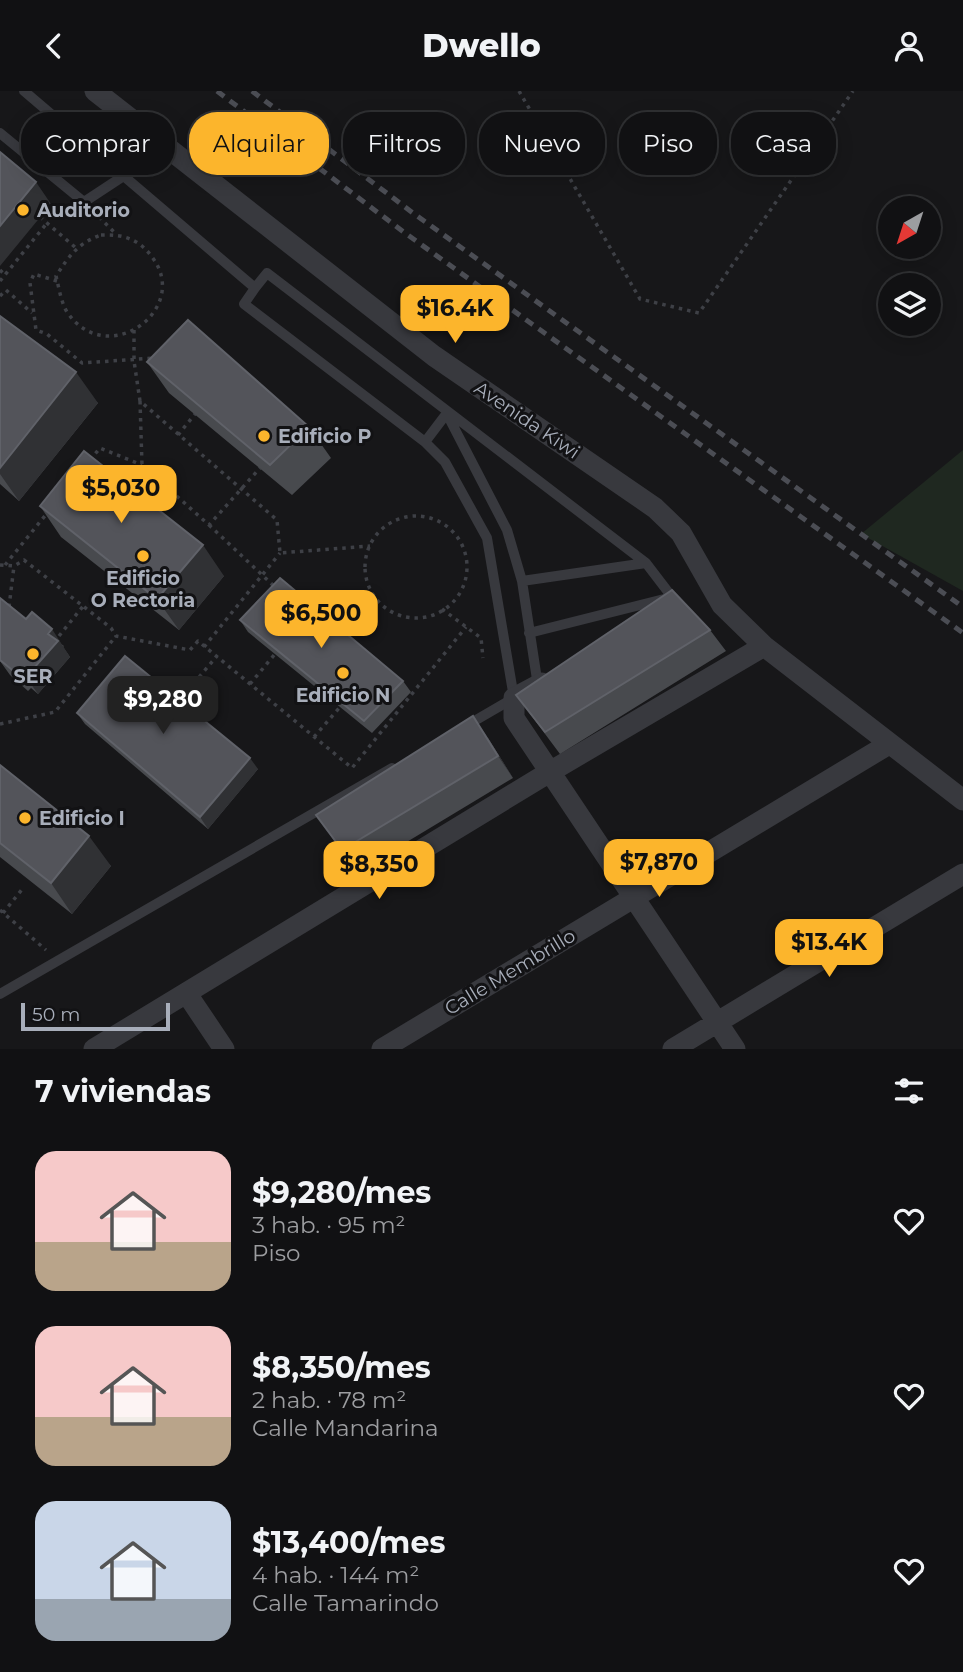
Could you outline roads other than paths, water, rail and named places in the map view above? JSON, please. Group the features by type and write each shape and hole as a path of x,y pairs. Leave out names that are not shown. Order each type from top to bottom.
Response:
{"street":[{"name":"Avenida Kiwi","path":"95,91 434,356 655,508 681,533 722,605 764,646 963,800"},
{"path":"94,1049 548,773 764,646"},
{"path":"558,674 538,686 514,708 548,773 735,1049"},
{"name":"Calle Membrillo","path":"382,1049 889,744"},
{"path":"673,1049 963,874"},
{"path":"187,994 224,1049"}],"lane":[{"path":"23,91 255,288"},
{"path":"0,133 84,202 125,176"},
{"path":"454,732 514,708 487,538 445,462 425,442 244,304 267,273 646,563 672,597 529,633"},
{"path":"425,442 447,413"},
{"path":"447,413 507,530 522,581 538,686"},
{"path":"487,538 507,530"},
{"path":"522,581 646,563"},
{"path":"0,994 406,760"}],"railway":[{"path":"217,91 405,233 963,633"},
{"path":"252,91 413,213 963,607"}],"place":[{"name":"Auditorio","path":"23,210"},
{"name":"Edificio P","path":"264,436"},
{"name":"Edificio O Rectoria","path":"143,556"},
{"name":"SER","path":"33,654"},
{"name":"Edificio N","path":"343,673"},
{"name":"Edificio I","path":"25,818"}]}
